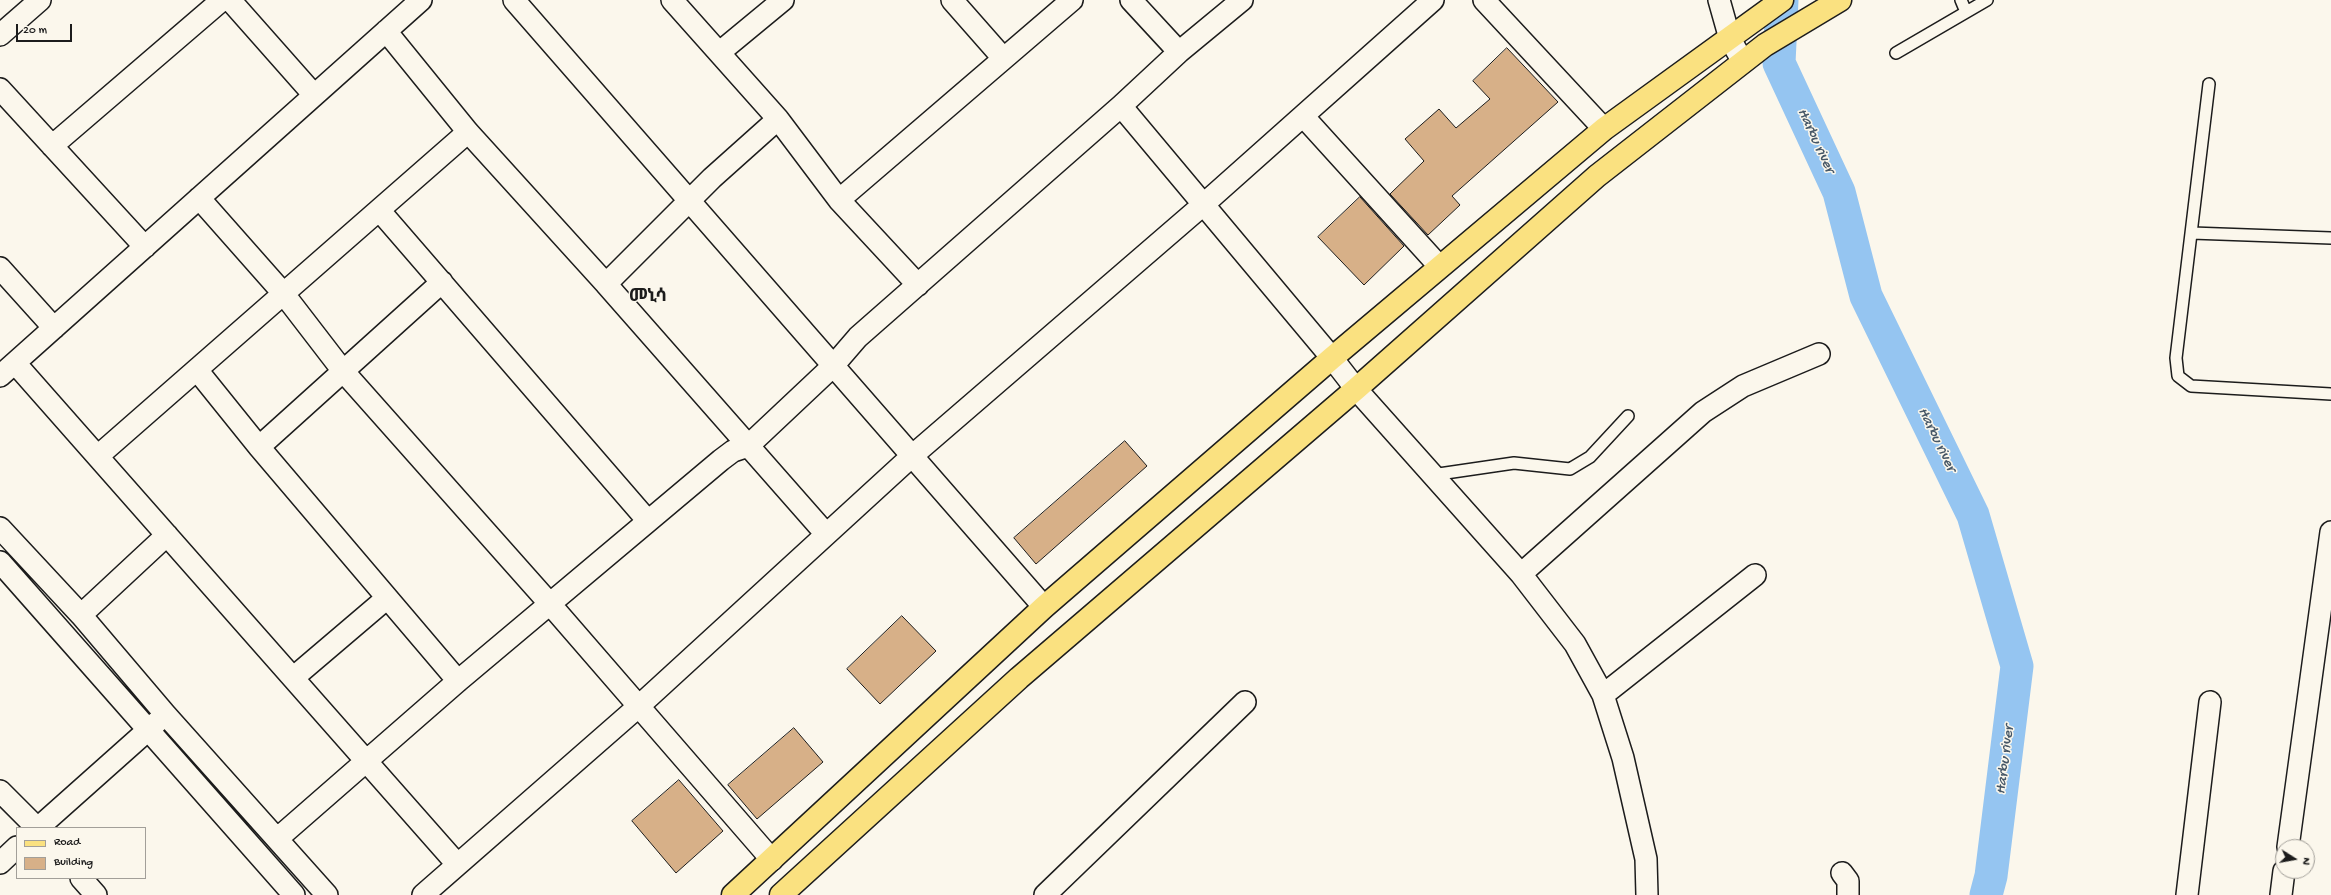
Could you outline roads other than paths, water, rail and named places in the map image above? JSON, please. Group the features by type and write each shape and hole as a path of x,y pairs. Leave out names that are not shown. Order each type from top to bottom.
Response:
{"main road":[{"path":"781,895 1019,678 1356,389 1597,176 1765,45 1801,22 1840,0"},
{"path":"733,895 1044,607 1332,358 1604,129 1779,2"}],"street":[{"path":"0,35 40,0"},
{"path":"52,146 222,0"},
{"path":"230,0 314,95"},
{"path":"421,0 7,369 98,456 457,864"},
{"path":"514,0 1044,607"},
{"path":"672,0 720,52 778,119 839,200 918,285"},
{"path":"720,52 783,0"},
{"path":"952,0 1003,58"},
{"path":"839,200 1072,0"},
{"path":"1131,0 1179,52"},
{"path":"277,839 458,681 721,460 733,450 748,446 833,366 858,337 1121,106 1179,52 1242,0"},
{"path":"423,895 639,706 912,456 1204,204 1434,0"},
{"path":"1484,0 1604,129"},
{"path":"1719,0 1730,39 1743,62"},
{"path":"386,31 468,132 606,284 826,534"},
{"path":"0,89 145,246"},
{"path":"1121,106 1332,358 1356,389 1521,574 1575,644 1603,695 1623,758 1646,859 1647,895"},
{"path":"1303,116 1440,267"},
{"path":"606,284 690,201 778,119"},
{"path":"98,456 468,132"},
{"path":"199,198 284,293 344,371 550,604 772,860"},
{"path":"379,210 648,522"},
{"path":"0,268 54,328"},
{"path":"259,447 442,282"},
{"path":"1521,574 1703,412 1743,386 1819,354"},
{"path":"197,370 259,447 458,681"},
{"path":"0,528 81,615 166,715 327,895"},
{"path":"2289,839 2326,610 2331,532"},
{"path":"81,615 167,536"},
{"path":"0,562 56,624 147,731 294,895"},
{"path":"1603,695 1755,575"},
{"path":"293,678 387,598"},
{"path":"1045,895 1244,702"},
{"path":"2187,895 2210,702"},
{"path":"38,827 166,715"},
{"path":"0,791 36,827"},
{"path":"0,863 16,849"},
{"path":"1842,873 1848,881 1848,895"},
{"path":"82,879 96,895"},
{"path":"2281,895 2283,879"}],"lane":[{"path":"1961,0 1966,12"},
{"path":"1896,53 1987,0"},
{"path":"2209,84 2176,358 2178,376 2191,386 2331,394"},
{"path":"2192,233 2331,238"},
{"path":"1432,475 1514,463 1570,469 1590,457 1628,416"}],"waterway":[{"name":"Harbu river","path":"1782,0 1779,63 1839,192 1866,296 1973,515 2017,666 1991,876 1986,895"}],"district":[{"name":"መኒሳ","path":"648,298"}]}
